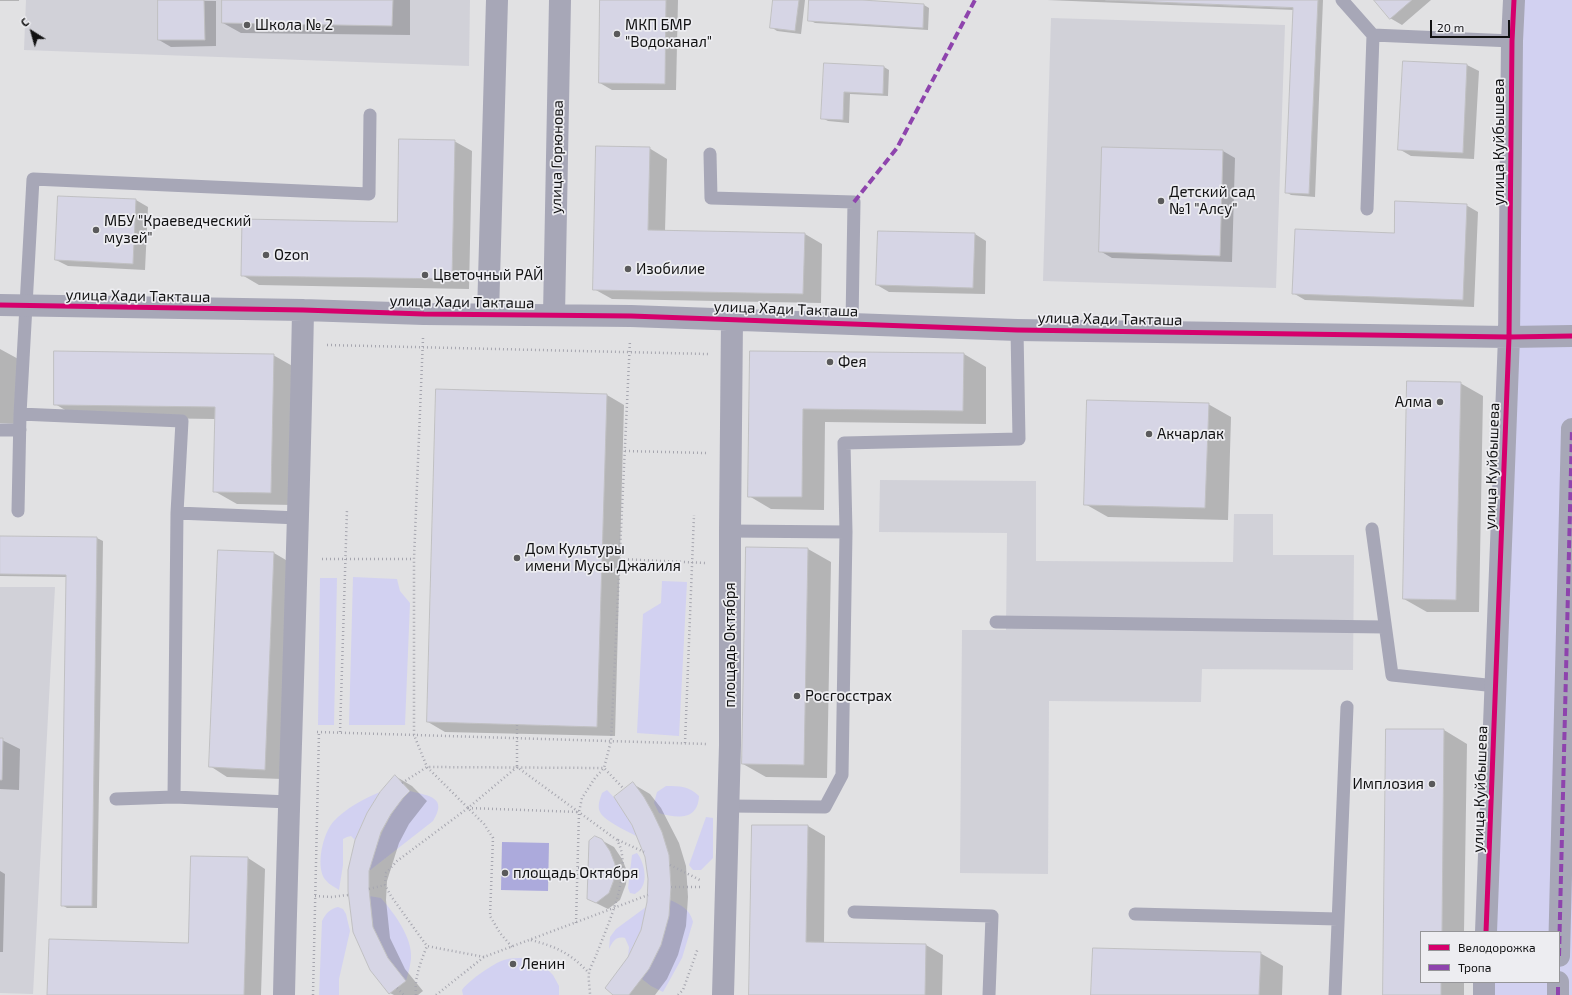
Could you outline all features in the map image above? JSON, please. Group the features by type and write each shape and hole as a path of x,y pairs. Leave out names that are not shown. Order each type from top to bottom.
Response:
{"street":[{"path":"488,314 497,0"},
{"name":"улица Горюнова","path":"554,315 560,0"},
{"name":"улица Куйбышева","path":"1486,931 1509,338 1512,41 1514,0"},
{"name":"улица Хади Такташа","path":"0,305 303,310 424,314 631,316 1017,330 1509,338 1572,336"},
{"path":"284,995 290,731 299,518 303,310"},
{"name":"площадь Октября","path":"723,995 720,887 729,806 732,319"},
{"path":"1560,931 1572,429"},
{"path":"1484,983 1484,995"},
{"path":"1558,983 1558,995"}],"lane":[{"path":"1342,0 1373,35 1367,209"},
{"path":"1373,35 1512,41"},
{"path":"18,511 20,414 33,179 369,194 370,115"},
{"path":"710,154 711,198 854,202 852,323"},
{"path":"729,806 825,807 842,775 846,532 844,443 1019,439 1017,330"},
{"path":"20,414 182,421 177,513 174,797"},
{"path":"0,430 20,430"},
{"path":"177,513 299,518"},
{"path":"1372,529 1392,675 1496,686"},
{"path":"730,531 846,532"},
{"path":"996,622 1385,626"},
{"path":"1335,995 1347,706"},
{"path":"116,799 174,797 289,802"},
{"path":"854,912 992,916 988,995"},
{"path":"1135,914 1338,919"}],"path":[{"path":"424,314 414,558 414,735 427,766 484,824 493,838 490,916 500,933 512,947"},
{"path":"576,923 579,812 582,798 595,778 604,768 611,741 631,316"},
{"path":"303,344 732,355"},
{"path":"625,451 731,453"},
{"path":"340,732 347,509"},
{"path":"686,743 694,515"},
{"path":"297,559 414,558"},
{"path":"620,558 730,564"},
{"path":"517,725 517,767"},
{"path":"290,731 730,745"},
{"path":"313,995 319,732"},
{"path":"402,783 427,766 604,768 624,789"},
{"path":"484,957 427,946 391,896 385,885 386,873 397,861 468,808 517,767"},
{"path":"517,767 618,840 644,852"},
{"path":"468,808 579,812"},
{"path":"590,995 589,973 613,908 622,875 623,859 621,846 618,840"},
{"path":"670,865 720,887"},
{"path":"578,868 588,868"},
{"path":"368,890 385,885"},
{"path":"671,887 720,887"},
{"path":"286,895 331,897 348,895"},
{"path":"436,995 484,957 648,895"},
{"path":"530,940 549,945 565,952 589,973"},
{"path":"416,995 418,974 427,946"},
{"path":"397,988 404,995"}],"shaded area":[{"name":"Школа № 2","path":"26,0 470,0 469,66 24,50"},
{"path":"1514,0 1572,0 1572,995 1484,995 1484,983 1560,983 1560,931 1486,931"},
{"path":"1051,18 1285,25 1276,288 1043,281"},
{"path":"880,480 1036,481 1036,561 1233,562 1234,514 1273,514 1273,555 1354,555 1353,670 1202,669 1201,702 1049,701 1048,874 960,873 962,630 1006,630 1007,533 879,532"},
{"path":"353,577 397,579 400,591 410,603 405,725 349,725"},
{"path":"320,578 337,578 334,725 318,725"},
{"path":"662,581 687,582 679,736 637,733 643,614 661,603"},
{"path":"0,587 55,587 33,994 0,993"},
{"path":"666,786 684,787 692,790 699,796 698,804 695,810 691,814 680,817 659,813 654,803 657,792"},
{"path":"607,790 621,807 638,837 611,823 600,812 600,798 602,793"},
{"path":"410,791 430,796 437,802 437,813 433,821 369,871 380,838 389,818"},
{"path":"380,792 367,813 355,840 351,836 343,839 343,865 339,890 327,882 322,872 321,857 326,834 329,827 343,812"},
{"path":"706,817 713,818 713,858 701,870 693,870 689,865"},
{"path":"502,842 549,843 548,891 501,890"},
{"path":"637,853 643,864 645,879 640,890 635,894 630,893 628,888 632,855"},
{"path":"369,896 381,898 397,918 406,934 411,951 411,959 406,981 388,958 373,927"},
{"path":"670,900 687,911 693,922 682,958 663,992 651,986 642,979 653,961 662,941"},
{"path":"338,907 343,909 346,914 350,931 339,979 339,995 319,995 322,921 328,912"},
{"path":"646,907 641,930 628,957 629,947 625,938 617,938 609,949 610,937 616,929"},
{"path":"524,958 542,964 553,975 559,986 559,995 463,995 462,990 465,986 475,977 494,965 506,959"}],"building":[{"path":"158,0 204,0 205,40 158,40"},
{"path":"222,0 393,0 392,26 222,23"},
{"path":"600,0 666,0 665,84 599,83"},
{"path":"773,0 799,0 795,31 770,28"},
{"path":"809,0 862,0 924,4 923,28 808,21"},
{"path":"1106,0 1318,0 1309,194 1285,193 1293,8"},
{"path":"1374,0 1412,0 1390,19"},
{"path":"1403,61 1467,64 1463,153 1398,150"},
{"path":"824,63 884,66 883,94 844,92 843,120 821,119"},
{"path":"399,139 455,140 452,279 241,276 242,219 397,222"},
{"path":"596,146 650,147 648,230 805,233 803,294 593,290"},
{"name":"Детский сад №1 \"Алсу\"","path":"1102,147 1223,150 1220,256 1099,252"},
{"name":"МБУ \"Краеведческий музей\"","path":"58,196 136,199 133,264 55,260"},
{"path":"1395,201 1467,204 1463,300 1292,294 1295,229 1394,233"},
{"path":"878,231 975,233 973,288 876,285"},
{"path":"54,351 274,354 271,493 213,492 215,407 54,405"},
{"path":"750,351 964,353 963,411 803,409 802,497 748,497"},
{"path":"1407,381 1461,382 1456,600 1403,599"},
{"name":"Дом Культуры имени Мусы Джалиля","path":"436,389 607,394 597,727 427,722"},
{"path":"1087,400 1209,403 1205,508 1084,505"},
{"path":"0,536 97,537 92,906 61,906 66,575 0,574"},
{"path":"746,547 808,548 804,765 742,764"},
{"path":"218,550 274,552 265,770 209,767"},
{"path":"1386,729 1444,729 1442,931 1420,931 1420,983 1441,983 1441,995 1383,995"},
{"path":"0,738 3,738 2,780 0,780"},
{"path":"395,775 410,791 391,814 381,832 369,871 369,889 373,927 388,958 406,981 389,994 370,970 353,932 348,891 348,870 355,840 367,813 380,792"},
{"path":"633,782 653,813 662,832 669,855 671,887 669,916 661,945 649,969 629,995 613,995 605,988 628,957 641,930 647,902 648,879 645,857 632,825 614,797"},
{"path":"752,825 808,825 806,942 926,944 925,995 749,995"},
{"path":"595,836 602,839 610,851 615,864 615,877 609,893 596,903 587,899 589,841"},
{"path":"191,856 248,857 244,995 47,995 49,939 188,943"},
{"path":"1093,948 1261,952 1259,995 1091,995"}],"marked path":[{"path":"854,202 897,148 975,0"},
{"path":"1560,931 1572,429"},
{"path":"1558,983 1558,995"}],"cycle path":[{"path":"1486,931 1509,337 1512,41 1514,0"},
{"path":"0,305 303,310 424,314 631,316 1017,330 1509,337 1572,336"}],"place":[{"name":"Школа № 2","path":"247,25"},
{"name":"МКП БМР \"Водоканал\"","path":"617,34"},
{"name":"Детский сад №1 \"Алсу\"","path":"1161,201"},
{"name":"МБУ \"Краеведческий музей\"","path":"96,230"},
{"name":"Ozon","path":"266,255"},
{"name":"Изобилие","path":"628,269"},
{"name":"Цветочный РАЙ","path":"425,275"},
{"name":"Фея","path":"830,362"},
{"name":"Алма","path":"1440,402"},
{"name":"Акчарлак","path":"1149,434"},
{"name":"Дом Культуры имени Мусы Джалиля","path":"517,558"},
{"name":"Росгосстрах","path":"797,696"},
{"name":"Имплозия","path":"1432,784"},
{"name":"площадь Октября","path":"505,873"},
{"name":"Ленин","path":"513,964"}]}
